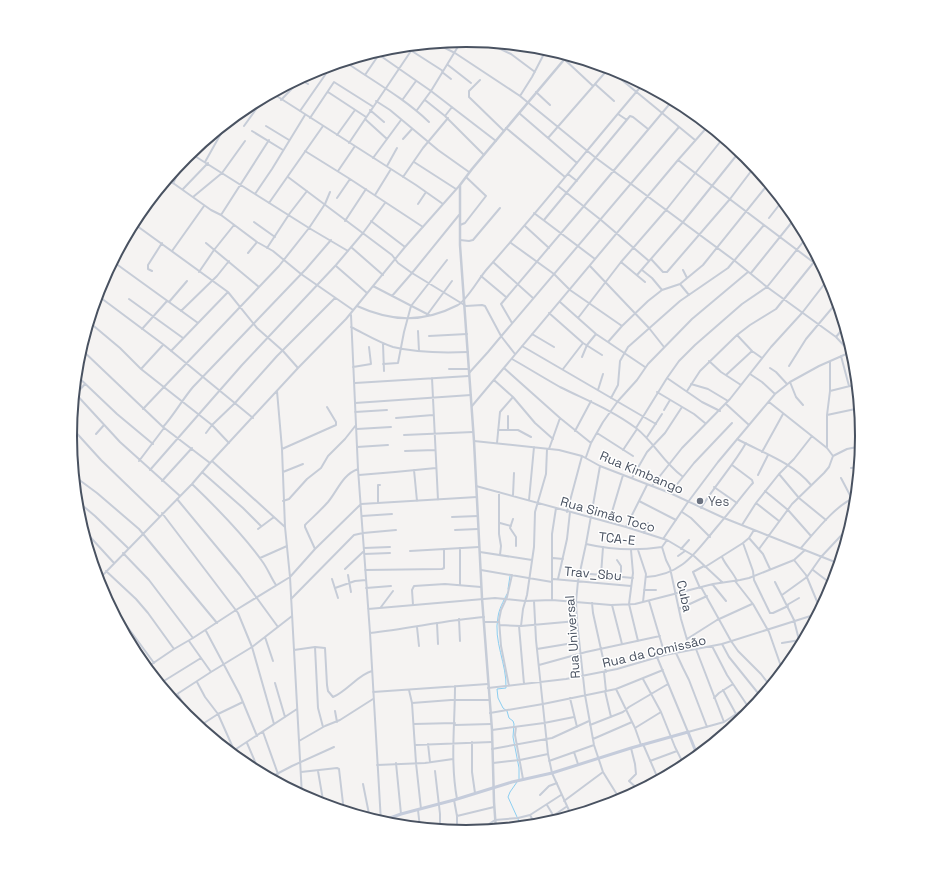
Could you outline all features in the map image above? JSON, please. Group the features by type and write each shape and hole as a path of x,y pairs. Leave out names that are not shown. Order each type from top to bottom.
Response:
{"main road":[{"path":"389,819 493,789 514,781 552,773 642,744 688,732 696,751"}],"street":[{"path":"417,110 431,91 458,47"},
{"path":"444,48 520,96 596,158 649,196 767,287 836,337 846,347"},
{"path":"500,49 511,54 535,72"},
{"path":"349,143 410,51"},
{"path":"412,51 443,71 452,79"},
{"path":"520,96 544,54"},
{"path":"381,56 431,91 496,141"},
{"path":"365,75 377,57"},
{"path":"564,59 614,101"},
{"path":"103,574 192,484 298,368 351,314 405,247 460,185 469,172 564,59"},
{"path":"350,65 403,99 429,122"},
{"path":"448,65 471,82"},
{"path":"548,138 604,73"},
{"path":"300,112 326,74"},
{"path":"403,99 416,80"},
{"path":"480,80 470,92 469,96 505,130 565,177"},
{"path":"622,80 678,127 696,140"},
{"path":"310,118 335,82 373,107"},
{"path":"281,100 294,87"},
{"path":"356,306 383,316 407,319 428,315 461,303 481,276 640,88"},
{"path":"328,92 366,118 387,139"},
{"path":"536,92 550,105"},
{"path":"277,97 387,166 443,204"},
{"path":"425,100 448,118 484,155"},
{"path":"376,101 390,110 428,142 469,172"},
{"path":"512,323 501,305 506,297 669,104"},
{"path":"445,116 452,107"},
{"path":"244,126 256,109"},
{"path":"337,135 355,110"},
{"path":"370,110 384,122"},
{"path":"519,113 577,163"},
{"path":"618,114 628,120"},
{"path":"255,194 305,115"},
{"path":"544,220 632,116 648,129"},
{"path":"403,177 413,161 448,118"},
{"path":"373,158 401,120"},
{"path":"266,126 289,140"},
{"path":"269,203 323,126"},
{"path":"355,383 469,375 678,127"},
{"path":"403,139 412,129"},
{"path":"472,406 706,129"},
{"path":"252,131 269,140 283,150"},
{"path":"205,162 220,135"},
{"path":"193,197 222,173 245,140"},
{"path":"221,215 269,140"},
{"path":"578,318 621,262 666,210 720,142"},
{"path":"338,171 355,146"},
{"path":"387,166 397,148"},
{"path":"305,151 423,227"},
{"path":"637,275 683,222 736,156"},
{"path":"196,157 348,251"},
{"path":"678,160 814,263 774,311 736,335 709,361 700,371 687,391"},
{"path":"413,161 456,189"},
{"path":"183,189 208,164"},
{"path":"375,195 391,169"},
{"path":"558,186 633,248 666,273 700,236 751,171"},
{"path":"568,174 577,181"},
{"path":"288,177 363,233 412,273 466,306 485,306 501,336 515,354"},
{"path":"460,225 465,223 486,196 466,177"},
{"path":"175,179 173,183 204,206 221,215 353,310"},
{"path":"337,198 350,179"},
{"path":"460,185 460,240 474,432 482,598 492,730 495,825"},
{"path":"608,342 634,313 662,290 680,284 703,266 765,187"},
{"path":"345,221 366,189"},
{"path":"267,248 288,215 307,191"},
{"path":"143,409 284,260 309,228 325,204 330,192"},
{"path":"418,204 426,192"},
{"path":"150,470 219,390 336,266 363,233 385,202"},
{"path":"769,218 779,204"},
{"path":"172,251 204,206"},
{"path":"460,240 473,240 500,208"},
{"path":"534,213 595,259"},
{"path":"392,296 459,215"},
{"path":"371,221 405,247"},
{"path":"254,222 275,237"},
{"path":"586,457 591,443 611,411 645,368 692,319 749,272 792,223"},
{"path":"199,272 234,225"},
{"path":"524,225 549,248"},
{"path":"611,398 618,385 620,363 628,346 668,310 726,270 764,226"},
{"path":"139,227 228,292 253,324 283,351 298,368"},
{"path":"139,461 153,444 163,427 175,413 182,401 331,240"},
{"path":"623,450 672,369 695,345 742,304 767,287 804,241"},
{"path":"248,253 257,242"},
{"path":"510,242 554,274 570,290 622,326"},
{"path":"152,271 148,268 148,264 162,243"},
{"path":"206,243 259,287"},
{"path":"351,247 383,275"},
{"path":"383,364 398,363 411,306 430,284 447,260"},
{"path":"181,311 229,261"},
{"path":"493,262 533,298"},
{"path":"621,262 645,282"},
{"path":"117,265 198,323"},
{"path":"336,266 367,293"},
{"path":"590,266 649,328 664,347"},
{"path":"642,270 652,278 662,290"},
{"path":"683,270 687,278"},
{"path":"481,276 506,297"},
{"path":"428,315 452,281"},
{"path":"142,329 187,282"},
{"path":"680,284 689,295"},
{"path":"652,486 682,448 729,401 762,358 802,313 825,284"},
{"path":"373,286 428,315"},
{"path":"171,352 228,292"},
{"path":"206,433 335,297"},
{"path":"102,299 164,345 202,378 236,403 253,418"},
{"path":"129,300 183,338"},
{"path":"560,302 596,334 645,368"},
{"path":"789,366 806,339 833,306"},
{"path":"549,313 583,342 602,355"},
{"path":"351,314 358,469 370,633 380,816"},
{"path":"93,326 120,348 141,369 212,425 229,443"},
{"path":"351,327 383,343 401,348 419,351 468,352"},
{"path":"418,330 419,351"},
{"path":"836,337 841,331"},
{"path":"429,336 467,334"},
{"path":"532,334 554,347"},
{"path":"582,357 587,345 596,334"},
{"path":"736,335 752,351 762,358"},
{"path":"563,370 583,342"},
{"path":"383,343 384,370"},
{"path":"141,369 164,345"},
{"path":"522,346 656,424"},
{"path":"353,367 371,364 369,347"},
{"path":"726,375 752,351"},
{"path":"86,353 163,427 211,462 285,526"},
{"path":"663,539 718,462 775,394 790,382 847,353"},
{"path":"841,356 849,386"},
{"path":"512,359 559,386 611,411 637,428 647,437 669,465 682,476"},
{"path":"709,361 741,385"},
{"path":"827,448 830,361"},
{"path":"504,368 575,431 591,443"},
{"path":"770,368 787,384"},
{"path":"449,369 469,369"},
{"path":"598,390 603,374"},
{"path":"750,374 762,382 775,394"},
{"path":"432,378 438,500"},
{"path":"667,378 702,402 720,411"},
{"path":"81,380 117,414 153,444"},
{"path":"494,380 513,397 535,423 553,439"},
{"path":"790,382 796,397 803,405"},
{"path":"80,389 85,384"},
{"path":"691,384 708,389 729,401"},
{"path":"830,391 853,385"},
{"path":"277,391 282,449 283,501 290,577 302,789"},
{"path":"658,392 706,423"},
{"path":"355,402 471,395"},
{"path":"497,443 501,410 513,397"},
{"path":"79,398 139,461 180,496"},
{"path":"664,410 670,400"},
{"path":"575,431 592,401"},
{"path":"769,402 827,448 833,456"},
{"path":"726,404 749,425"},
{"path":"282,449 336,424 327,407"},
{"path":"632,478 647,452 665,433 682,407"},
{"path":"827,415 855,409"},
{"path":"355,412 387,410"},
{"path":"647,437 662,414"},
{"path":"762,452 783,414"},
{"path":"396,418 433,415"},
{"path":"508,416 508,430"},
{"path":"524,684 520,626 532,560 535,512 546,474 548,449 560,418"},
{"path":"670,493 682,476 732,423"},
{"path":"96,434 104,425"},
{"path":"283,501 289,499 307,479 320,468 328,456 345,440 356,425"},
{"path":"356,429 391,427"},
{"path":"498,430 518,430 531,437"},
{"path":"404,435 474,432"},
{"path":"597,433 633,456"},
{"path":"77,434 101,460 159,516"},
{"path":"742,525 765,491 812,436"},
{"path":"737,439 788,465 799,472 811,486"},
{"name":"Rua Kimbango","path":"474,441 534,447 586,457 600,466 670,493 724,518 835,562"},
{"path":"701,508 714,487 732,465 746,444"},
{"path":"357,447 388,445"},
{"path":"529,500 534,447"},
{"path":"759,549 788,510 829,467 833,456 847,449 856,447"},
{"path":"162,481 192,448"},
{"path":"405,451 435,450"},
{"path":"758,475 768,455"},
{"path":"558,579 563,559 569,512 582,456"},
{"path":"283,472 303,464"},
{"path":"646,577 658,576 670,572 694,556 751,486 752,482 732,465"},
{"name":"Rua Universal","path":"600,466 578,581 576,602 577,622 585,695 594,745 603,772 617,795"},
{"path":"359,475 436,468"},
{"path":"315,549 305,525 329,500 346,476 358,469"},
{"path":"414,470 417,501"},
{"path":"202,472 261,526"},
{"path":"513,495 514,473"},
{"path":"779,474 799,498 826,520"},
{"path":"609,522 623,475"},
{"path":"841,478 852,495"},
{"path":"79,480 98,493 143,533 217,623"},
{"path":"192,484 233,525 260,558 276,585"},
{"path":"626,527 647,484"},
{"path":"378,503 378,485 380,485"},
{"name":"Rua Simão Toco","path":"476,486 609,522 667,540 694,556 722,582"},
{"path":"714,487 737,503"},
{"path":"765,491 788,510 811,536"},
{"path":"499,492 500,555"},
{"path":"151,664 290,577 315,549 361,504 477,497"},
{"path":"177,498 240,575 278,627"},
{"path":"800,548 840,506 851,500"},
{"path":"639,501 676,520"},
{"path":"756,503 779,521"},
{"path":"83,506 128,548"},
{"path":"552,600 553,529 556,508"},
{"path":"682,512 691,518 710,537"},
{"path":"162,513 236,610 252,647 274,724"},
{"path":"362,516 392,514"},
{"path":"452,517 478,516"},
{"path":"258,529 274,517"},
{"path":"513,519 511,530 516,537 516,546"},
{"path":"500,523 511,526"},
{"path":"644,533 648,523"},
{"path":"455,530 478,529"},
{"path":"291,600 349,539 356,534 396,530"},
{"path":"754,530 749,538 743,543 722,557 693,572 731,641 738,651 768,683"},
{"path":"782,595 807,577 821,557 844,532"},
{"path":"90,537 114,563"},
{"path":"749,538 759,549 770,569"},
{"path":"662,547 667,540"},
{"path":"681,549 689,540"},
{"path":"743,543 754,580 770,613 773,613 799,598"},
{"name":"TCA-E","path":"586,544 631,550 662,547"},
{"path":"260,558 287,546"},
{"path":"345,569 364,551 390,546"},
{"path":"410,551 479,547"},
{"path":"601,575 603,547"},
{"name":"Cuba","path":"662,547 690,650"},
{"path":"460,548 460,585"},
{"path":"365,570 442,569 444,568 444,549"},
{"path":"631,550 633,578 629,604 638,641"},
{"path":"638,550 646,577 643,602"},
{"path":"368,609 482,598 507,598 525,601 552,600 612,605 629,604 649,601 713,584 736,581 754,576 794,560 805,550"},
{"path":"364,551 390,552"},
{"path":"678,556 685,551"},
{"path":"480,552 532,560"},
{"path":"123,553 149,580 193,638"},
{"path":"722,557 725,564 734,573 736,581 753,604 768,629 781,666"},
{"path":"553,558 563,559"},
{"path":"617,560 621,566 621,576"},
{"path":"794,560 807,577 818,605"},
{"name":"Trav_Sbu","path":"481,570 529,578 552,580 558,579 631,586"},
{"path":"813,570 827,582"},
{"path":"106,571 136,599 174,649"},
{"path":"580,573 633,578"},
{"path":"348,575 351,592"},
{"path":"509,686 501,646 499,622 501,610 507,598 512,575"},
{"path":"332,579 338,598"},
{"path":"335,588 366,580"},
{"path":"775,582 788,605 799,638"},
{"path":"413,605 412,590 414,586 432,584 482,587"},
{"path":"713,584 726,601"},
{"path":"366,588 391,586"},
{"path":"644,590 656,590"},
{"path":"381,607 392,591"},
{"path":"679,608 707,596"},
{"path":"534,601 537,649 549,761 552,773 569,812"},
{"path":"649,601 665,655"},
{"path":"592,603 592,614 601,649 611,717"},
{"path":"687,639 720,619 753,604"},
{"path":"612,605 622,644"},
{"name":"Rua da Comissão","path":"488,688 541,682 605,672 631,666 665,655 722,644 813,614"},
{"path":"184,704 178,694 252,647 292,616"},
{"path":"370,633 417,627 460,619 484,617"},
{"path":"460,619 460,641"},
{"path":"485,622 499,622"},
{"path":"500,625 520,626 577,622"},
{"path":"437,623 438,644"},
{"path":"417,627 419,646"},
{"path":"127,628 154,662"},
{"path":"206,631 243,702 257,736"},
{"path":"539,665 660,636"},
{"path":"265,637 273,661"},
{"path":"782,643 798,640"},
{"path":"189,641 211,672"},
{"path":"537,649 579,642"},
{"path":"722,644 729,657 759,693"},
{"path":"712,646 720,664 748,706"},
{"path":"294,650 314,647 325,648 328,691 333,697 347,689 367,672 372,671"},
{"path":"314,647 318,708 323,727"},
{"path":"696,649 724,722"},
{"path":"676,653 690,680 706,727"},
{"path":"658,657 688,732 724,722 746,707"},
{"path":"163,681 201,658"},
{"path":"490,712 543,704 616,689 663,670"},
{"path":"643,679 682,761"},
{"path":"197,682 205,697 218,714 234,749"},
{"path":"275,683 285,717"},
{"path":"373,692 488,684"},
{"path":"590,725 623,712 668,684"},
{"path":"714,698 733,684"},
{"path":"455,686 453,759 457,826"},
{"path":"616,689 657,776"},
{"path":"409,690 414,724 414,745 420,823"},
{"path":"723,690 736,714"},
{"path":"570,698 577,727"},
{"path":"299,741 323,727 337,722 374,699"},
{"path":"412,703 455,700 489,700"},
{"path":"204,723 218,714 243,702"},
{"path":"235,750 297,709"},
{"path":"335,711 337,722"},
{"path":"635,728 660,712"},
{"path":"492,730 544,723 574,717"},
{"path":"492,749 546,740 556,737 589,721"},
{"path":"593,739 632,722"},
{"path":"414,724 491,724"},
{"path":"516,727 515,735 522,780"},
{"path":"263,732 278,774"},
{"path":"472,742 472,772 475,794"},
{"path":"414,745 492,742"},
{"path":"247,743 256,764"},
{"path":"428,744 430,762"},
{"path":"549,761 594,745"},
{"path":"275,775 334,747"},
{"path":"631,748 636,774 629,781 636,787"},
{"path":"650,761 677,751"},
{"path":"574,752 578,764"},
{"path":"493,763 520,760 548,754"},
{"path":"377,764 416,763 453,759"},
{"path":"396,763 401,814"},
{"path":"301,772 337,768 339,770 343,806"},
{"path":"318,771 323,798"},
{"path":"435,771 440,825"},
{"path":"564,801 603,772"},
{"path":"540,795 549,786 557,783"},
{"path":"363,784 369,814"},
{"path":"487,825 495,820 518,818 530,815 562,795"},
{"path":"547,805 553,815 566,807"},
{"path":"457,816 494,807"},
{"path":"530,815 533,820"}],"waterway":[{"path":"508,589 510,576"},
{"path":"507,594 499,611 497,626 497,635 506,679 506,688 497,689 498,698 514,724 513,737 519,768 519,779"},
{"path":"517,782 508,797 520,823"}],"place":[{"name":"Yes","path":"700,501"}]}
